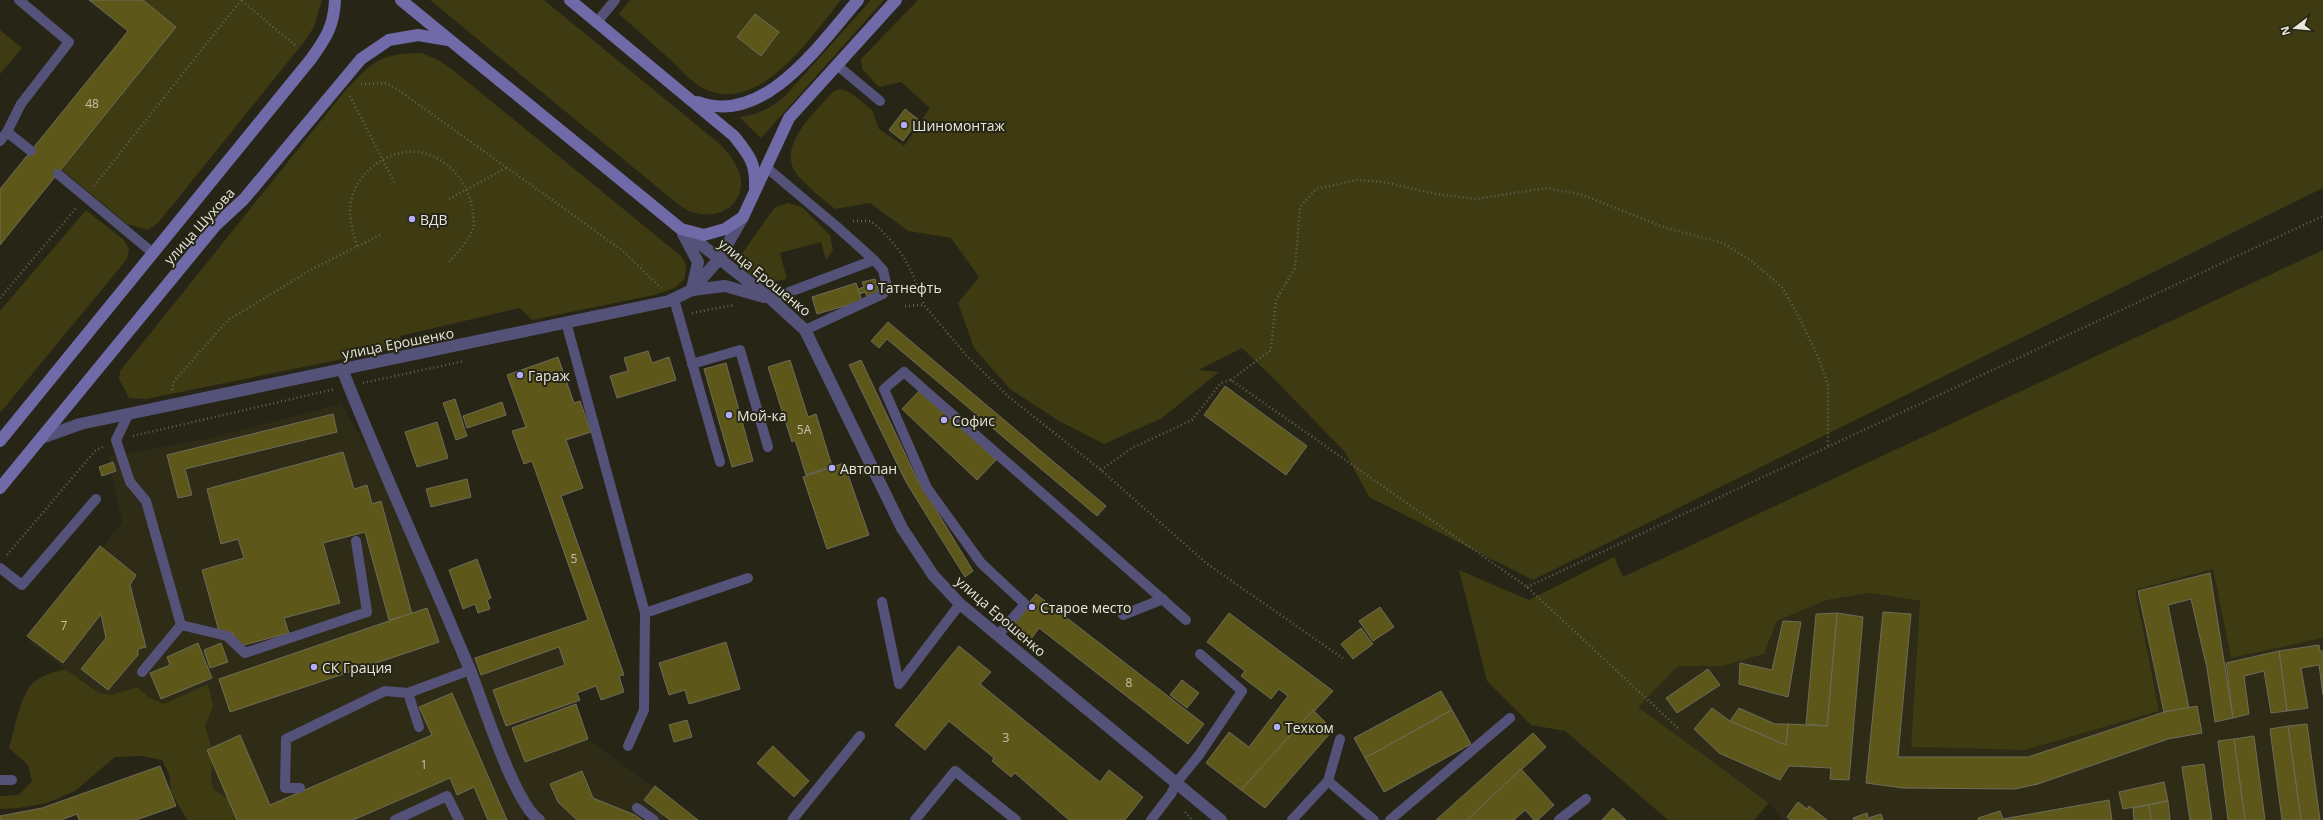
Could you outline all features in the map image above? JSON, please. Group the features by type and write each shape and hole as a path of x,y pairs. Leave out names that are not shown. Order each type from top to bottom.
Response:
{"main road":[{"name":"улица Шухова","path":"0,441 322,43 334,19 335,0"},
{"name":"улица Ерошенко","path":"401,0 681,229 704,235 725,229 743,217 755,194 756,170 747,152 734,136 690,98 570,0"},
{"path":"690,98 712,107 734,107 759,97 781,84 817,47 858,0"},
{"path":"755,194 789,118 838,66 896,0"},
{"name":"улица Шухова","path":"0,488 44,437 216,225 244,199 361,59 389,40 418,35 449,40"}],"street":[{"path":"692,290 719,259 743,217"},
{"name":"улица Ерошенко","path":"681,229 771,299 805,330 902,528 933,575 960,604 1221,820"},
{"name":"улица Ерошенко","path":"44,437 80,424 129,413 454,347 671,300 692,290 698,262 681,229"},
{"path":"692,290 725,286 771,299"},
{"path":"342,369 470,670 516,787 533,818"}],"lane":[{"path":"0,141 7,132 20,104 69,42 19,0"},
{"path":"597,22 615,0"},
{"path":"838,66 880,101"},
{"path":"7,132 31,151"},
{"path":"767,168 874,260 883,270 887,287 883,294 805,330"},
{"path":"58,174 153,253"},
{"path":"771,299 874,260"},
{"path":"671,300 678,315 720,462"},
{"path":"566,322 645,613 644,710 628,746"},
{"path":"692,364 740,350 768,447"},
{"path":"998,635 1025,604 981,564 927,488 884,389 904,372 1186,620"},
{"path":"129,413 116,440 130,482 146,501 181,625"},
{"path":"0,568 22,585 96,499"},
{"path":"181,625 227,636 245,653 367,612 356,541"},
{"path":"645,613 748,578"},
{"path":"1123,615 1162,599"},
{"path":"882,602 899,684 960,604"},
{"path":"142,672 181,625"},
{"path":"1151,820 1171,794 1176,782 1199,755 1242,691 1200,654"},
{"path":"300,788 285,788 286,739 385,691 408,693 470,670"},
{"path":"408,693 419,727"},
{"path":"1390,820 1510,718"},
{"path":"794,820 793,819 860,736"},
{"path":"1292,820 1328,781 1340,739"},
{"path":"915,820 955,771 1016,820"},
{"path":"0,780 12,780"},
{"path":"1328,781 1374,820"},
{"path":"395,820 447,796 459,820"},
{"path":"1559,820 1586,799"},
{"path":"637,808 654,820"}],"path":[{"path":"0,298 86,196 241,0 296,46"},
{"path":"354,86 368,82 380,83 397,89 622,250 658,284 671,300"},
{"path":"349,93 394,182"},
{"path":"358,246 351,228 350,207 355,188 368,171 382,159 399,153 418,152 437,159 452,168 468,188 474,225 462,248 449,262"},
{"path":"449,198 508,168"},
{"path":"1101,470 1132,448 1192,420 1221,383 1231,380 1271,350 1276,300 1295,268 1300,207 1316,189 1357,180 1383,182 1436,194 1475,200 1547,188 1583,195 1666,228 1723,243 1753,262 1782,287 1798,314 1816,353 1828,386 1828,446"},
{"path":"1527,587 2323,216"},
{"path":"836,226 850,222 871,221 892,239 913,273 924,305 966,355 1009,397 1101,470 1206,562 1344,659"},
{"path":"180,425 172,390 174,380 228,320 314,268 380,235"},
{"path":"678,315 736,305"},
{"path":"905,306 924,305"},
{"path":"5,557 96,451 116,440 348,386 470,360"},
{"path":"1231,380 1527,587 1679,730"},
{"path":"1171,794 1192,820"}],"shaded area":[{"path":"143,0 322,0 314,27 304,42 158,223 148,230 127,224 61,169 176,27"},
{"path":"430,0 544,0 721,145 732,158 740,175 741,186 739,195 735,202 730,207 716,213 700,214 689,211 668,196"},
{"path":"630,0 841,0 814,34 781,69 762,83 742,92 722,94 701,87 694,82 619,14"},
{"path":"871,0 884,0 761,138 739,117 752,115 784,97"},
{"path":"918,0 2323,0 2323,188 1533,580 1369,497 1345,452 1242,348 1198,370 1219,372 1162,418 1104,444 1059,421 1010,389 974,348 958,303 979,277 951,238 908,231 870,203 835,209 800,178 793,167 791,155 793,143 799,132 817,109 834,91 841,89 851,93 872,110 879,129 904,146 930,108 901,82 879,87 862,69 861,59"},
{"path":"0,30 22,48 0,74"},
{"path":"407,53 422,53 440,61 458,74 681,256 686,264 685,278 675,288 654,295 532,320 520,308 400,336 402,347 146,399 129,398 119,379 120,371 340,97 366,69 384,58"},
{"path":"788,203 802,207 830,235 833,250 826,260 821,242 780,253 787,279 771,282 758,280 747,272 738,259 775,207"},
{"path":"86,210 124,240 129,249 127,259 0,413 0,311"},
{"path":"2323,250 2323,638 2231,658 2213,569 2135,590 2159,711 2025,750 1911,747 1920,601 1870,593 1827,600 1777,621 1764,654 1723,666 1678,666 1638,707 1769,803 1754,820 1668,820 1565,731 1531,725 1487,681 1459,570 1529,600 1614,557 1623,577"},
{"path":"341,404 377,464 456,652 475,658 554,630 580,700 576,704 588,739 698,820 532,820 525,814 522,820 237,820 153,735 29,642 122,522 108,457 210,438"},
{"path":"2213,569 2231,658 2323,638 2323,820 1784,820 1769,803 1637,707 1678,666 1723,666 1764,654 1777,621 1827,600 1870,593 1920,601 1911,747 2025,750 2159,711 2134,590"},
{"path":"65,669 99,693 112,695 137,687 149,698 164,704 208,684 213,707 205,726 213,752 211,781 214,790 237,804 242,820 187,820 171,792 169,774 162,760 141,756 115,757 75,791 47,803 19,808 0,809 0,796 19,795 32,781 28,765 9,748 27,690 38,679"}],"building":[{"path":"89,0 143,0 176,27 0,245 0,189 128,31"},
{"path":"755,14 779,32 761,56 737,37"},
{"name":"Шиномонтаж","path":"905,109 919,120 903,141 889,130"},
{"path":"875,279 879,293 867,297 865,292 859,294 858,289 864,287 862,282"},
{"path":"856,283 862,301 817,314 812,297"},
{"path":"888,322 1106,506 1097,516 887,339 879,348 871,341"},
{"path":"648,351 652,363 669,357 676,380 617,398 610,376 628,371 624,358"},
{"path":"558,357 574,403 580,401 591,432 566,440 583,488 561,496 624,675 619,676 624,692 601,700 596,686 577,693 580,700 506,726 493,690 565,665 559,647 481,675 475,658 588,620 532,461 524,464 512,431 526,427 507,375"},
{"path":"790,360 808,417 816,414 832,466 806,475 795,440 792,442 768,367"},
{"path":"861,360 916,477 973,571 965,577 906,482 849,365"},
{"name":"Мой-ка","path":"726,363 753,461 732,467 704,369"},
{"path":"1225,386 1307,446 1286,475 1204,415"},
{"path":"921,389 996,460 977,480 902,409"},
{"path":"455,399 467,436 456,440 443,403"},
{"path":"502,402 506,415 467,428 463,416"},
{"path":"333,414 337,432 185,469 192,495 178,498 167,455"},
{"path":"437,422 448,458 417,467 405,432"},
{"path":"343,452 354,489 367,485 372,504 381,501 412,614 389,620 365,532 323,543 340,603 284,618 289,633 236,647 232,632 220,635 202,570 244,558 238,539 221,544 207,489"},
{"path":"113,462 116,471 102,476 99,467"},
{"path":"844,463 869,535 827,549 803,477"},
{"path":"467,479 471,497 431,507 426,489"},
{"path":"100,546 136,575 130,585 146,647 138,649 138,655 108,690 81,669 106,638 101,614 63,663 27,636"},
{"path":"477,559 491,598 487,600 490,609 478,613 475,604 463,609 449,570"},
{"path":"2210,573 2233,718 2215,722 2207,668 2191,599 2168,605 2189,708 2164,712 2138,591"},
{"path":"1036,594 1204,724 1188,744 1039,628 1031,639 1012,625"},
{"path":"1380,607 1394,627 1373,641 1359,621"},
{"path":"427,608 439,642 230,712 219,679"},
{"path":"1883,612 1911,614 1898,757 2028,757 2164,712 2197,706 2202,733 2168,739 2038,784 2015,789 1903,788 1866,783"},
{"path":"1229,613 1333,691 1241,790 1206,763 1229,732 1249,747 1288,696 1279,689 1271,699 1241,676 1245,671 1207,642"},
{"path":"1837,613 1863,617 1849,780 1830,779 1831,768 1789,766 1780,780 1719,753 1694,729 1712,708 1730,721 1786,745 1788,724 1827,726"},
{"path":"1837,613 1827,726 1806,724 1816,614"},
{"path":"1783,621 1801,622 1788,697 1739,684 1740,663 1772,670"},
{"path":"1361,628 1373,644 1353,659 1341,644"},
{"path":"726,642 740,689 689,704 685,690 669,695 659,663"},
{"path":"198,643 212,678 161,699 150,673 170,665 167,657"},
{"path":"221,643 228,662 210,668 204,650"},
{"path":"2319,645 2320,651 2323,651 2323,695 2319,665 2301,668 2308,708 2287,711 2279,651"},
{"path":"959,646 991,672 980,684 1100,782 1109,770 1143,797 1125,820 1069,820 1015,773 1011,777 992,761 994,758 949,721 925,750 895,725"},
{"path":"2279,651 2287,711 2271,713 2264,671 2244,676 2249,714 2233,718 2226,663"},
{"path":"1708,669 1720,685 1677,713 1666,698"},
{"path":"1182,680 1199,693 1187,708 1170,695"},
{"path":"1441,691 1452,710 1365,758 1354,738"},
{"path":"452,693 507,820 488,820 474,787 457,795 450,778 353,820 237,820 207,750 240,735 270,805 432,735 419,707"},
{"path":"576,704 588,739 525,762 512,728"},
{"path":"1739,708 1775,724 1788,724 1786,745 1730,721"},
{"path":"1313,710 1333,730 1265,808 1241,790"},
{"path":"1452,710 1471,744 1384,792 1365,758"},
{"path":"687,720 692,737 674,742 669,725"},
{"path":"2307,724 2320,820 2301,820 2288,726"},
{"path":"2288,726 2301,820 2282,820 2270,729"},
{"path":"1533,733 1546,747 1467,820 1436,820"},
{"path":"2254,736 2265,820 2245,820 2234,739"},
{"path":"2234,739 2245,820 2228,820 2218,741"},
{"path":"773,746 809,781 794,797 757,763"},
{"path":"2204,764 2212,820 2190,820 2182,767"},
{"path":"160,766 176,806 136,820 79,820 77,814 61,820 0,820 0,816 42,808"},
{"path":"1521,769 1554,805 1538,820 1534,820 1525,810 1514,820 1467,820"},
{"path":"582,771 593,798 635,815 642,820 577,820 558,802 550,784"},
{"path":"2164,782 2168,801 2123,809 2119,792"},
{"path":"655,786 698,820 670,820 644,800"},
{"path":"2109,800 2112,820 1978,820 1978,818 2000,811 2003,819"},
{"path":"2168,801 2170,820 2151,820 2149,805"},
{"path":"1798,802 1807,809 1809,806 1827,820 1791,820 1787,817"},
{"path":"2149,805 2151,820 2134,820 2133,808"},
{"path":"1613,808 1626,820 1602,820"},
{"path":"1867,813 1868,818 1881,814 1883,820 1854,820 1853,818"}],"place":[{"name":"Шиномонтаж","path":"904,125"},
{"name":"ВДВ","path":"412,219"},
{"name":"Татнефть","path":"870,287"},
{"name":"Гараж","path":"520,375"},
{"name":"Мой-ка","path":"729,415"},
{"name":"Софис","path":"944,420"},
{"name":"Автопан","path":"832,468"},
{"name":"Старое место","path":"1032,607"},
{"name":"СК Грация","path":"314,667"},
{"name":"Техком","path":"1277,727"}]}
